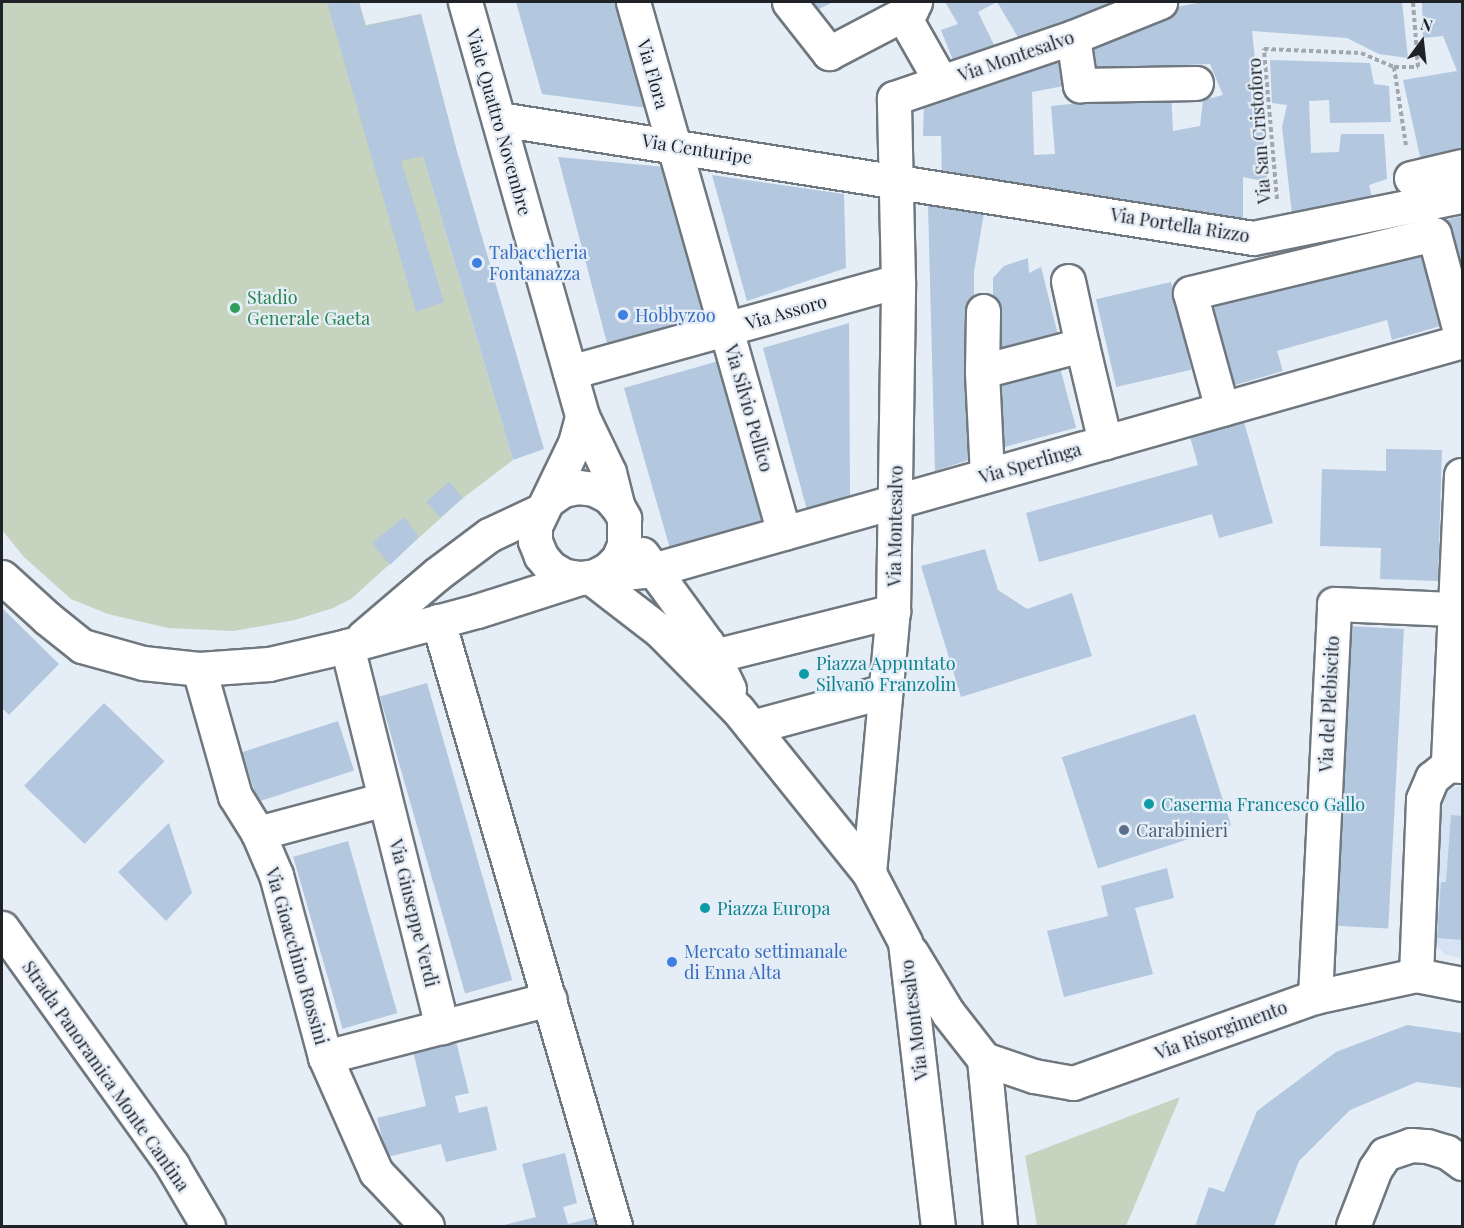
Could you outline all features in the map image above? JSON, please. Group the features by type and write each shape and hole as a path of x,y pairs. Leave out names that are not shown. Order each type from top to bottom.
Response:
{"street":[{"name":"Viale Quattro Novembre","path":"465,2 582,416 609,472 622,519"},
{"name":"Via Flora","path":"633,2 674,146"},
{"path":"789,2 829,53 909,8 941,82"},
{"name":"Via Montesalvo","path":"938,1227 905,942 869,873 893,611 898,281 894,98 1073,38 1139,6"},
{"path":"1073,38 1080,85 1196,83"},
{"name":"Via Centuripe","path":"499,119 896,180"},
{"name":"Via Silvio Pellico","path":"674,146 784,533"},
{"path":"1411,178 1462,166"},
{"name":"Via Portella Rizzo","path":"896,180 1253,238 1462,196"},
{"path":"1222,409 1191,293 1434,234 1462,340"},
{"name":"Via Assoro","path":"570,372 898,281"},
{"path":"1068,281 1105,442"},
{"path":"983,311 982,371 987,475"},
{"name":"Via Sperlinga","path":"588,577 653,570 1462,340"},
{"path":"982,371 1082,345"},
{"path":"582,416 575,443 535,526 535,541 541,556 558,572 588,577 660,631 745,718 869,873"},
{"path":"1416,975 1424,799 1432,778 1455,766 1455,609 1461,475"},
{"path":"352,644 437,573 489,535 545,505 563,490 578,487 594,489 608,496 653,570 714,656 745,718"},
{"path":"2,577 82,646 143,663 199,669 269,663 438,621 588,577 618,559 624,545 622,519"},
{"name":"Via del Plebiscito","path":"1315,997 1334,604 1455,609"},
{"path":"714,656 893,611"},
{"path":"438,621 615,1227"},
{"name":"Via Giuseppe Verdi","path":"352,644 385,799 442,1027"},
{"name":"Via Gioacchino Rossini","path":"199,669 234,796 258,833 276,875 325,1057 376,1172 427,1227"},
{"path":"745,718 885,691"},
{"path":"258,833 385,799"},
{"name":"Strada Panoramica Monte Cantina","path":"2,928 172,1165 208,1227"},
{"path":"905,942 948,1013 984,1059 1000,1227"},
{"name":"Via Risorgimento","path":"984,1059 1034,1076 1073,1083 1315,997 1416,975 1462,984"},
{"path":"325,1057 550,999"},
{"path":"1353,1227 1375,1169 1385,1154 1411,1145 1427,1146 1447,1152 1462,1163"}],"path":[{"path":"1411,178 1394,67 1418,67 1413,2"},
{"name":"Via San Cristoforo","path":"1280,232 1264,50 1361,53 1394,67"}],"shaded area":[{"path":"1462,785 1462,958 1446,955 1429,937 1439,802 1450,790"}],"green space":[{"name":"Stadio Generale Gaeta","path":"2,2 359,2 366,25 421,14 456,148 423,156 513,460 463,498 351,599 333,608 295,620 234,631 168,628 108,614 71,599 24,557 2,530"},
{"path":"1180,1097 1126,1226 1037,1226 1025,1156"}],"building":[{"path":"327,2 359,2 365,26 421,14 456,148 544,449 513,460 423,156 401,161 444,302 416,312"},
{"path":"516,2 616,2 647,108 542,94"},
{"path":"806,2 833,2 819,9"},
{"path":"945,2 997,2 978,12 998,53 956,68 941,30 958,24"},
{"path":"997,2 1115,2 1120,10 1022,44"},
{"path":"1203,2 1402,2 1408,58 1379,54 1347,38 1252,31 1268,182 1243,177 1243,219 942,178 941,136 923,136 924,99 1064,55 1069,85 1032,92 1034,155 1055,154 1051,106 1071,104 1079,94 1171,90 1173,131 1200,126 1203,100 1223,95 1210,64 1087,69 1083,42 1176,7"},
{"path":"1422,2 1462,2 1462,150 1421,161 1403,80 1457,71 1443,36 1423,38"},
{"path":"1270,60 1370,63 1374,84 1389,86 1391,122 1330,123 1329,100 1309,101 1311,153 1339,152 1341,134 1384,134 1387,179 1369,185 1373,201 1292,214 1282,127 1287,105 1272,103"},
{"path":"558,157 665,167 708,315 607,343"},
{"path":"712,175 844,194 846,268 747,301"},
{"path":"928,206 984,213 974,272 975,458 935,471"},
{"path":"1462,216 1462,278 1446,220"},
{"path":"1421,248 1444,325 1392,340 1387,320 1277,351 1283,371 1235,385 1212,307"},
{"path":"1028,258 1029,273 1041,267 1058,335 1000,351 993,326 993,278 1004,266"},
{"path":"1171,282 1191,370 1116,387 1096,299"},
{"path":"849,323 850,495 807,510 763,348"},
{"path":"722,360 768,521 670,550 624,388"},
{"path":"1059,364 1076,428 1005,447 988,383"},
{"path":"1244,422 1273,523 1219,538 1212,514 1039,562 1026,513 1198,465 1190,437"},
{"path":"1386,449 1442,450 1438,581 1380,579 1381,548 1320,546 1322,469 1386,471"},
{"path":"449,482 463,498 440,518 426,502"},
{"path":"404,517 419,537 390,565 372,543"},
{"path":"985,549 998,590 1027,609 1072,593 1092,656 961,697 921,566"},
{"path":"2,608 59,664 9,715 2,708"},
{"path":"1347,626 1404,629 1388,929 1331,926"},
{"path":"427,683 512,980 465,994 380,697"},
{"path":"104,703 164,761 85,844 24,786"},
{"name":"Caserma Francesco Gallo","path":"1195,714 1231,825 1098,869 1062,757"},
{"path":"338,721 354,770 258,802 242,752"},
{"path":"1451,815 1462,816 1462,940 1437,938 1441,882 1446,882"},
{"path":"169,823 192,893 166,921 118,872"},
{"path":"348,841 397,1013 343,1029 293,857"},
{"path":"1167,868 1174,898 1135,908 1153,974 1064,997 1047,931 1108,916 1101,886"},
{"path":"1407,1025 1462,1033 1462,1088 1417,1082 1350,1110 1299,1161 1274,1226 1195,1226 1209,1187 1224,1192 1257,1111 1336,1052"},
{"path":"456,1041 469,1093 455,1096 459,1113 487,1106 497,1150 446,1162 441,1144 387,1157 377,1118 426,1106 413,1051"},
{"path":"565,1153 577,1203 563,1207 568,1224 597,1217 599,1226 500,1226 536,1217 522,1164"}],"place":[{"name":"Tabaccheria Fontanazza","path":"477,263"},
{"name":"Stadio Generale Gaeta","path":"235,308"},
{"name":"Hobbyzoo","path":"623,315"},
{"name":"Piazza Appuntato Silvano Franzolin","path":"804,674"},
{"name":"Caserma Francesco Gallo","path":"1149,804"},
{"name":"Carabinieri","path":"1124,830"},
{"name":"Piazza Europa","path":"705,908"},
{"name":"Mercato settimanale di Enna Alta","path":"672,962"}]}
